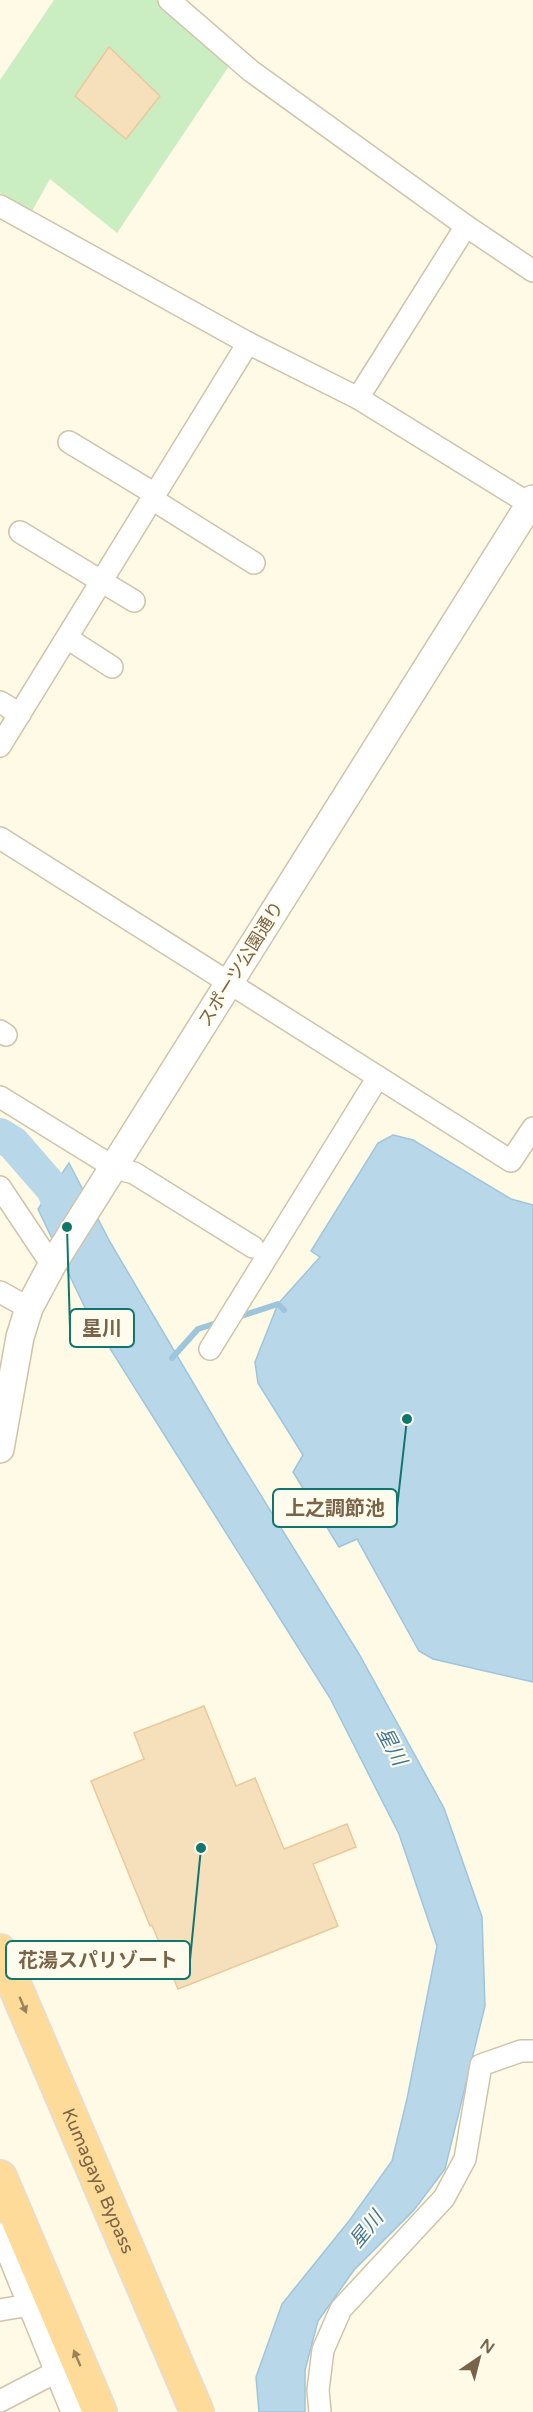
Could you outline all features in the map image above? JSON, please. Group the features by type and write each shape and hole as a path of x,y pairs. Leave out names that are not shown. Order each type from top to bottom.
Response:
{"highway":[{"name":"Kumagaya Bypass","path":"0,1951 196,2412"},
{"path":"0,2177 100,2412"},
{"path":"149,2299 152,2344 173,2412"}],"street":[{"path":"169,0 251,71 466,226 533,271"},
{"path":"0,206 248,343 358,398 532,503"},
{"path":"358,398 466,226"},
{"path":"0,746 248,343"},
{"path":"69,442 254,563"},
{"name":"スポーツ公園通り","path":"0,1449 20,1337 29,1308 52,1265 532,503"},
{"path":"20,532 134,601"},
{"path":"67,638 112,667"},
{"path":"0,702 20,714"},
{"path":"0,838 228,984 512,1161 533,1128"},
{"path":"210,1348 378,1077"},
{"path":"0,1097 111,1174 134,1173 253,1247"},
{"path":"0,1187 52,1265"},
{"path":"0,1292 29,1308"},
{"path":"320,2412 318,2390 323,2350 341,2309 444,2198 465,2159 482,2065 521,2051 533,2051"},
{"path":"0,2234 72,2412"},
{"path":"0,2310 30,2305"},
{"path":"0,2401 56,2372"}],"green space":[{"path":"54,0 159,0 231,63 117,233 50,179 32,211 0,193 0,80"}],"water":[{"path":"393,1135 413,1140 511,1199 533,1205 533,1682 433,1659 419,1651 357,1539 339,1547 293,1472 303,1455 258,1383 255,1362 278,1304 320,1257 311,1251 378,1143"},
{"path":"69,1163 110,1242 231,1447 359,1654 444,1808 482,1917 485,2006 445,2169 414,2210 354,2270 318,2321 305,2370 305,2412 259,2412 256,2377 282,2304 349,2221 392,2161 407,2099 437,1946 399,1834 330,1698 87,1312 38,1209"}],"building":[{"path":"109,47 160,96 126,139 75,96"},
{"path":"204,1706 236,1786 255,1778 284,1849 347,1824 356,1847 313,1864 338,1926 178,1989 91,1781 144,1759 134,1733"}],"waterway":[{"name":"星川","path":"0,1135 13,1143 53,1189 70,1230"},
{"path":"235,1318 278,1304 284,1310"},
{"path":"172,1358 198,1329 220,1322"}],"place":[{"name":"星川","path":"67,1227"},
{"name":"上之調節池","path":"407,1419"},
{"name":"花湯スパリゾート","path":"201,1848"}]}
